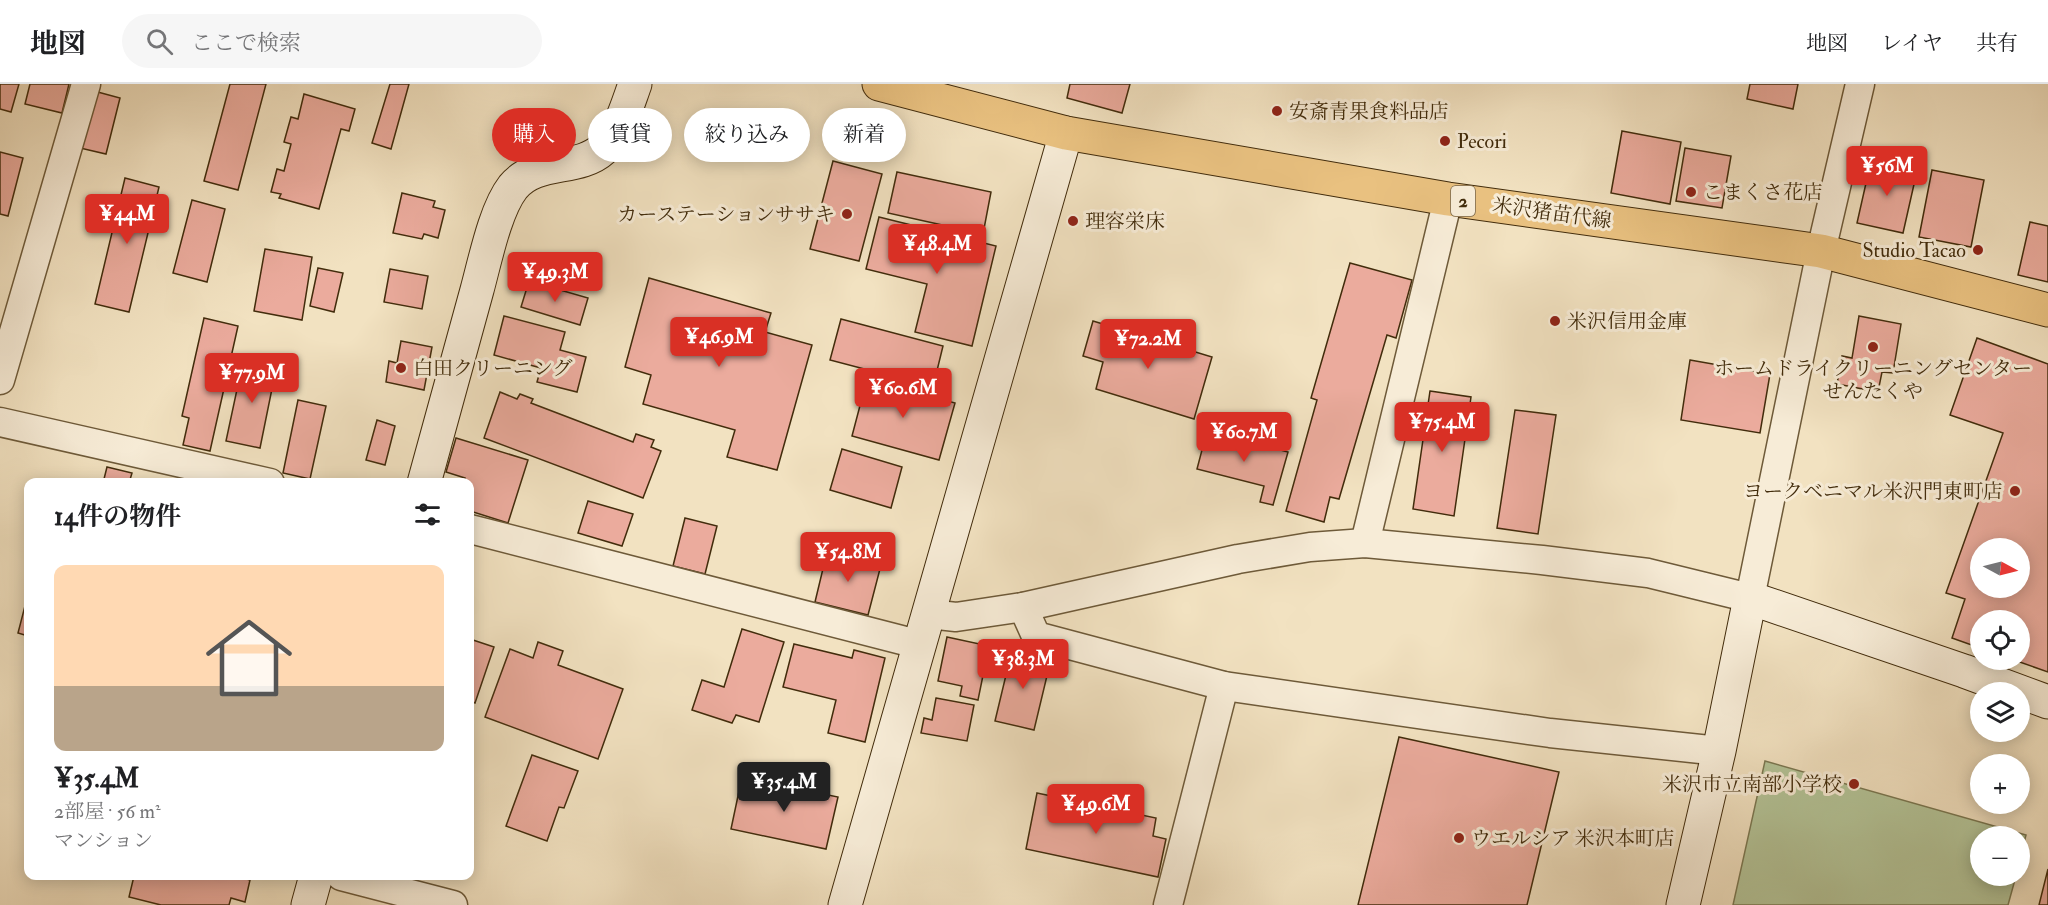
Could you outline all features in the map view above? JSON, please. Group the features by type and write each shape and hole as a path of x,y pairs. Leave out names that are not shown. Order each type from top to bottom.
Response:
{"main road":[{"name":"米沢猪苗代線","path":"879,84 1066,133 1448,199 1821,251 2048,310"}],"street":[{"path":"0,380 86,84"},
{"path":"425,478 485,260 503,205 513,187 528,174 548,166 580,161 602,150 616,133 634,84"},
{"path":"1683,905 1719,751 1821,251 1860,84"},
{"path":"846,905 1066,133"},
{"path":"1365,543 1448,199"},
{"path":"0,422 248,478"},
{"path":"474,531 921,645"},
{"path":"929,614 956,617 1023,607 1238,559 1310,547 1365,543 1648,573 1750,598 1965,671 2048,702"},
{"path":"1023,607 1036,636 1224,686 1550,733 1719,751"},
{"path":"1168,905 1224,686"},
{"path":"308,905 315,880"},
{"path":"356,880 453,905"}],"green space":[{"path":"1765,761 1994,826 1970,826 1970,886 2013,886 2008,905 1733,905"}],"building":[{"path":"0,84 19,84 11,112 0,109"},
{"path":"30,84 69,84 62,113 25,104"},
{"path":"230,84 266,84 238,190 204,181"},
{"path":"390,84 409,84 391,149 372,143"},
{"path":"1070,84 1130,84 1122,113 1067,98"},
{"path":"1750,84 1798,84 1793,109 1747,99"},
{"path":"94,91 120,98 106,154 80,148"},
{"path":"304,94 355,109 349,131 341,129 319,209 279,198 281,194 271,192 277,169 284,171 291,144 284,142 291,117 298,119"},
{"path":"1622,131 1681,142 1670,204 1611,193"},
{"path":"1685,148 1731,156 1722,208 1676,201"},
{"path":"0,152 23,158 8,216 0,214"},
{"path":"1871,161 1917,171 1903,233 1857,223"},
{"path":"833,162 882,174 859,261 810,249"},
{"path":"1932,170 1984,180 1971,247 1919,237"},
{"path":"897,172 991,192 983,234 888,213"},
{"path":"125,178 159,187 129,312 95,304"},
{"path":"402,193 435,201 433,207 445,210 438,238 424,234 422,239 393,233"},
{"path":"192,200 225,209 207,282 173,273"},
{"path":"879,217 996,246 972,346 915,332 927,284 866,269"},
{"path":"2030,222 2048,226 2048,282 2018,275"},
{"path":"265,249 312,257 302,320 254,311"},
{"path":"1350,263 1412,280 1396,338 1387,335 1339,499 1330,497 1324,522 1286,511 1317,400 1311,398"},
{"path":"318,268 343,273 334,312 310,306"},
{"path":"390,269 428,276 422,309 384,302"},
{"path":"649,278 771,313 765,332 812,345 777,470 727,457 735,430 643,404 651,375 625,367"},
{"path":"529,281 588,298 580,325 521,307"},
{"path":"504,316 565,332 560,350 586,357 577,392 537,382 541,368 494,355"},
{"path":"1859,316 1901,324 1893,373 1882,372 1879,387 1868,385 1868,390 1837,384 1842,356 1852,358"},
{"path":"204,318 238,326 210,451 183,445 189,418 182,416"},
{"path":"841,319 943,346 933,387 830,360"},
{"path":"1093,321 1212,357 1194,419 1096,389 1103,362 1083,356"},
{"name":"ヨークベニマル米沢門東町店","path":"1977,338 2048,364 2048,672 2030,666 2030,610 1970,610 1970,644 1952,638 1965,599 1946,593 2003,433 1950,415"},
{"path":"401,341 432,347 424,390 386,382 389,361 397,363"},
{"path":"251,358 277,364 260,448 226,441 242,366 249,368"},
{"path":"1690,360 1770,374 1760,433 1681,420"},
{"path":"867,379 955,403 939,460 852,436"},
{"path":"1430,391 1471,397 1454,516 1413,509"},
{"path":"500,392 517,399 520,394 533,399 531,403 633,442 636,434 654,440 651,447 661,451 643,498 484,438"},
{"path":"298,400 326,406 310,478 283,473"},
{"path":"1515,410 1556,415 1538,534 1497,528"},
{"path":"377,420 395,426 385,465 366,460"},
{"path":"1207,431 1288,452 1273,505 1260,502 1264,486 1197,469"},
{"path":"456,438 528,460 508,523 474,512 474,478 465,478 446,472"},
{"path":"842,449 902,467 891,508 830,490"},
{"path":"107,467 132,473 130,478 104,478"},
{"path":"588,501 633,514 622,546 578,533"},
{"path":"685,518 717,526 705,574 673,566"},
{"path":"827,552 881,565 868,615 815,602"},
{"path":"24,610 24,635 18,633"},
{"path":"742,629 784,642 759,722 736,715 732,723 692,710 702,680 724,687"},
{"path":"947,637 989,646 978,700 960,696 962,686 938,681"},
{"path":"474,640 494,647 474,703"},
{"path":"538,642 563,651 558,665 623,689 598,759 485,717 510,649 533,658"},
{"path":"794,644 852,658 854,650 885,658 865,742 828,733 836,700 783,687"},
{"path":"1012,650 1051,659 1034,730 995,721"},
{"path":"936,698 974,705 967,741 921,733 924,718 932,720"},
{"name":"ウエルシア 米沢本町店","path":"1399,737 1559,772 1527,905 1358,905"},
{"path":"532,755 578,771 564,808 559,807 547,841 506,826"},
{"path":"742,777 838,797 826,849 731,829"},
{"path":"1037,793 1156,818 1153,836 1166,839 1158,877 1026,849"},
{"path":"2048,869 2048,905 2039,905"},
{"path":"133,880 250,880 245,902 231,898 229,905 161,905 129,897"}],"place":[{"name":"安斎青果食料品店","path":"1277,111"},
{"name":"Pecori","path":"1445,141"},
{"name":"こまくさ花店","path":"1691,192"},
{"name":"カーステーションササキ","path":"847,214"},
{"name":"理容栄床","path":"1073,221"},
{"name":"Studio Tacao","path":"1978,250"},
{"name":"米沢信用金庫","path":"1555,321"},
{"name":"ホームドライクリーニングセンター せんたくや","path":"1873,347"},
{"name":"白田クリーニング","path":"401,368"},
{"name":"ヨークベニマル米沢門東町店","path":"2015,491"},
{"name":"米沢市立南部小学校","path":"1854,784"},
{"name":"ウエルシア 米沢本町店","path":"1459,838"}]}
